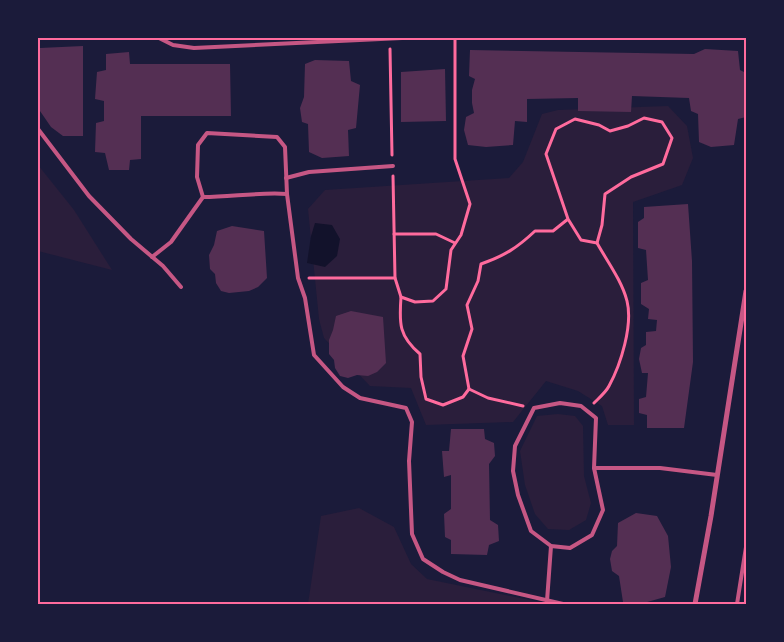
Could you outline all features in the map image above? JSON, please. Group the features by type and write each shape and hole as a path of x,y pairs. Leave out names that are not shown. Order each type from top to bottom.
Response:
{"street":[{"path":"695,604 746,291"}],"lane":[{"path":"159,38 173,45 194,48 402,38"},
{"path":"38,129 89,196 181,287"},
{"path":"203,197 197,177 198,145 207,133 277,137 285,147 287,194 298,278 304,298 314,355 343,387 360,398 406,408 412,422 409,461 412,534 423,559 460,580 563,604"},
{"path":"286,178 309,172 393,166"},
{"path":"203,197 264,193 287,194"},
{"path":"152,257 170,242 203,197"},
{"path":"560,403 581,406 586,411 596,418 594,468 603,510 592,535 570,548 551,546 531,531 518,495 513,471 515,446 534,408 560,403"},
{"path":"594,468 660,468 717,474"},
{"path":"548,601 551,546"},
{"path":"737,604 746,547"}],"path":[{"path":"390,38 395,278 401,297 400,313 403,336 420,354 421,377 426,399 443,405 463,397 469,389 463,356 472,329 467,305 478,281 481,264 519,246 534,232 553,232 568,219"},
{"path":"401,297 415,302 433,301 446,289 451,250 461,235 470,204 456,158 455,38"},
{"path":"586,411 608,388 621,360 628,329 627,301 597,243 602,225 605,194 631,177 663,164 672,138 662,122 644,118 628,126 610,131 599,125 575,119 556,129 546,154 568,219 581,240 597,243"},
{"path":"394,234 436,234 455,243"},
{"path":"298,278 395,278"},
{"path":"469,389 488,398 534,408"}],"shaded area":[{"path":"668,106 687,126 693,158 682,185 633,202 634,425 608,425 602,406 578,391 546,381 513,422 426,425 411,388 370,386 324,338 319,319 308,209 325,190 509,178 523,162 542,114 558,110"},
{"path":"38,165 74,210 112,270 38,251"},
{"path":"315,223 332,225 340,239 337,256 325,267 307,263"},
{"path":"558,414 575,416 583,426 584,476 591,503 586,520 569,530 548,529 535,514 525,485 520,451 537,416"},
{"path":"359,508 394,527 411,564 427,579 549,604 308,604 321,516"}],"building":[{"path":"83,46 83,136 63,136 51,127 40,111 40,48"},
{"path":"705,49 738,51 740,70 746,73 746,117 738,119 734,145 711,147 699,142 698,114 691,111 689,98 632,96 631,112 578,111 578,98 527,99 527,122 515,121 513,145 486,147 468,145 464,130 466,117 474,113 472,90 475,79 469,76 470,50 694,54"},
{"path":"129,52 130,64 230,64 231,116 141,116 141,159 130,160 129,170 109,170 105,153 95,152 96,123 104,121 104,101 95,99 97,72 106,70 106,54"},
{"path":"315,60 349,61 351,81 360,85 356,128 348,130 349,156 322,158 309,152 308,124 302,122 300,108 304,97 305,64"},
{"path":"445,69 446,121 401,122 401,72"},
{"path":"688,204 692,261 693,362 684,428 647,428 647,415 639,413 639,399 646,397 648,373 642,373 639,359 641,348 646,345 646,332 656,331 657,320 648,319 649,309 641,304 641,283 648,280 646,250 638,248 638,222 644,218 644,207"},
{"path":"232,226 264,231 267,278 258,287 249,291 229,293 221,291 216,283 215,274 210,269 209,255 214,245 217,231"},
{"path":"351,311 383,317 386,363 377,372 368,376 357,375 348,378 340,376 335,368 334,360 329,354 329,340 336,316"},
{"path":"451,429 484,429 485,439 494,443 495,456 489,464 490,520 498,525 499,541 489,545 487,555 451,554 451,540 445,537 444,514 451,509 451,475 444,477 442,451 449,451"},
{"path":"636,513 657,516 668,536 671,567 665,597 640,604 623,602 619,576 612,571 610,559 612,551 617,546 618,523"}]}
